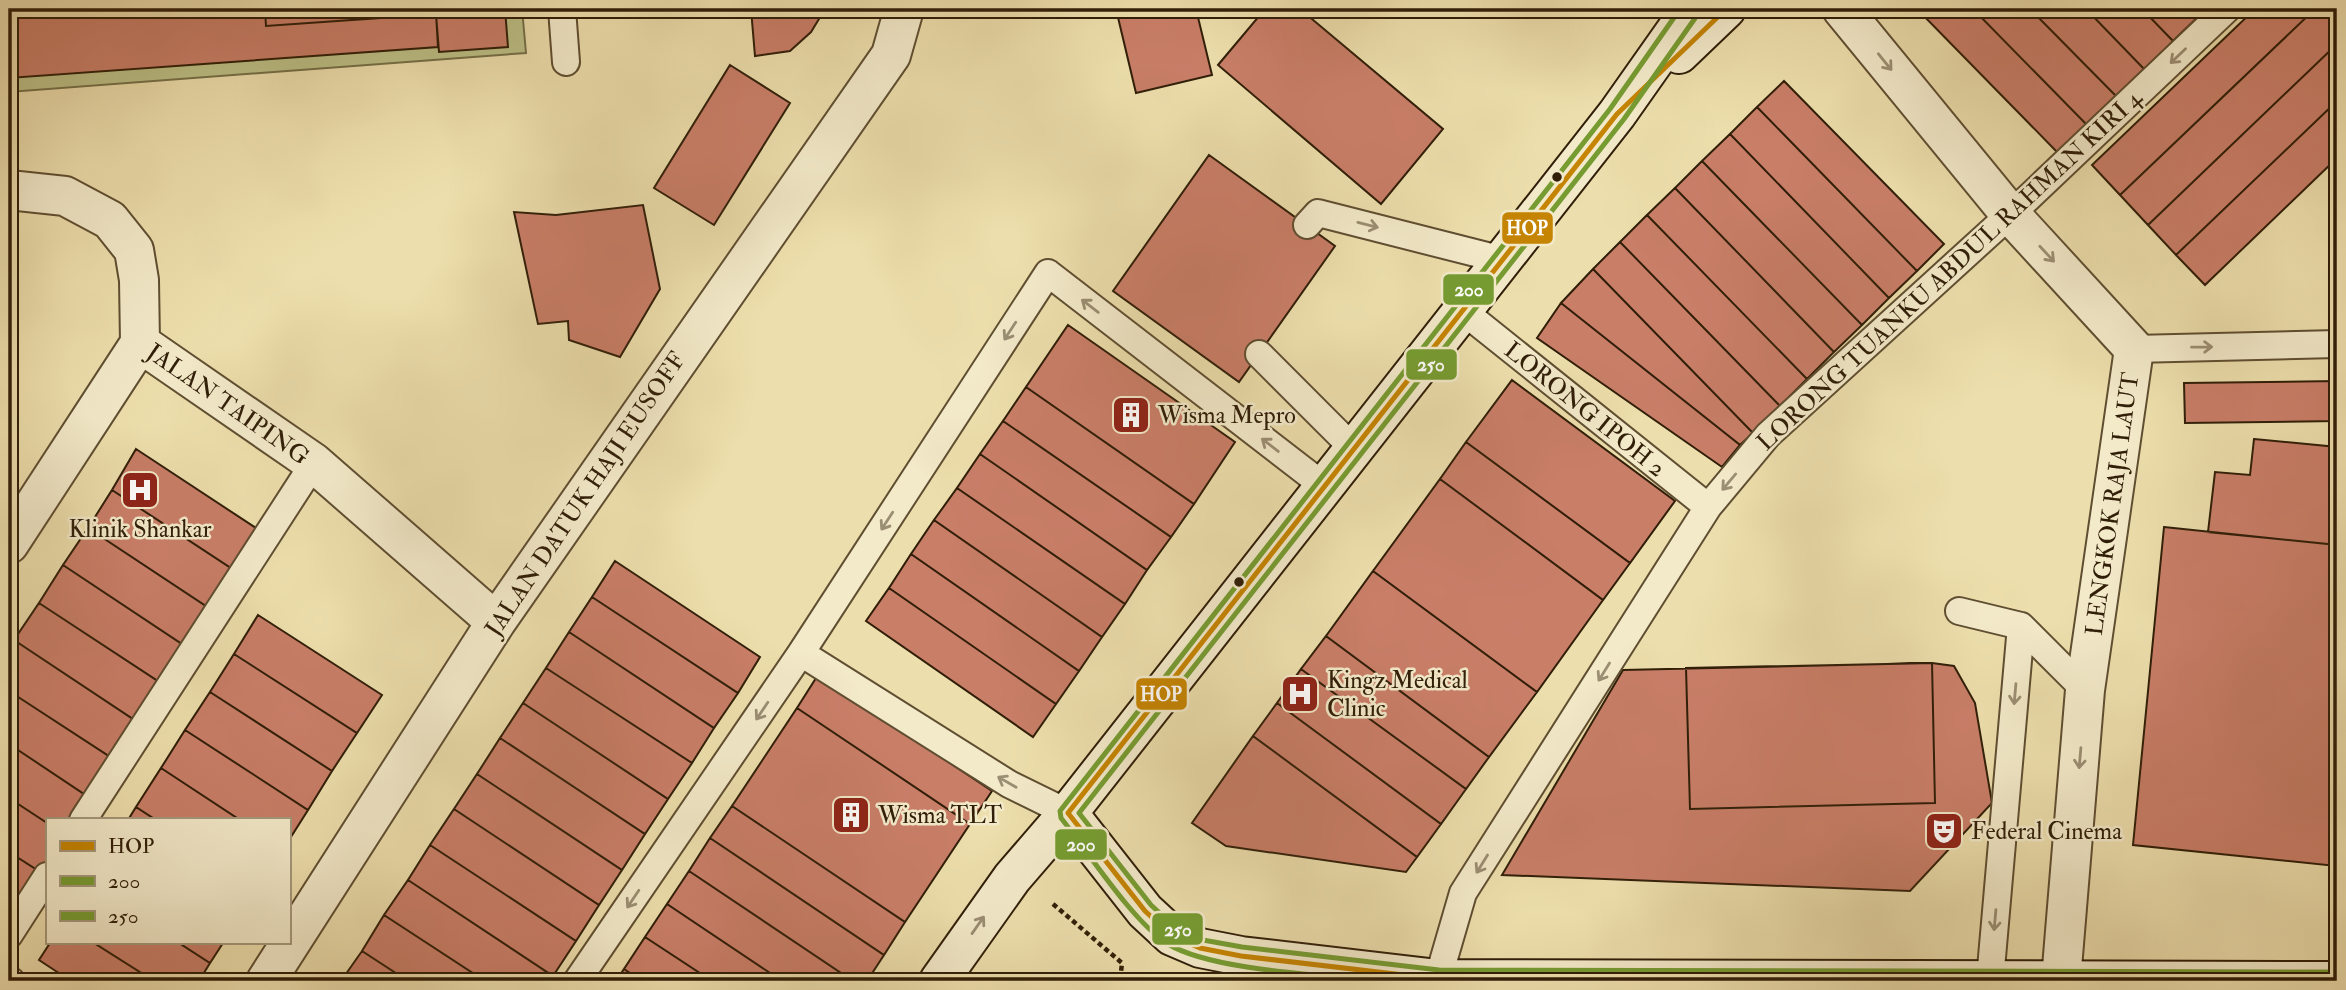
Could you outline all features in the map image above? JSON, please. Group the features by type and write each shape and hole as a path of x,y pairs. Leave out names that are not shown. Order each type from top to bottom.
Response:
{"street":[{"name":"JALAN DATUK HAJI EUSOFF","path":"290,944 496,622 891,55 904,9"},
{"path":"939,981 1012,877 1068,813 1503,260 1617,114 1691,9"},
{"path":"1617,114 1726,9"},
{"name":"LENGKOK RAJA LAUT","path":"1842,9 2010,214 2134,349 2085,690 2061,980"},
{"name":"JALAN TAIPING","path":"9,190 65,196 110,220 134,250 139,280 140,343 314,463 496,622"},
{"path":"9,544 140,343"},
{"path":"1068,813 1145,911 1172,936 1200,948 1241,956 1426,980 2337,981"},
{"name":"JALAN DATUK HAJI EUSOFF","path":"266,981 290,944"}],"lane":[{"path":"562,9 566,62"},
{"name":"LORONG TUANKU ABDUL RAHMAN KIRI 4","path":"1426,980 1464,893 1708,507 1768,435 2010,214 2227,9"},
{"path":"1307,225 1318,213 1503,260"},
{"path":"577,981 802,653 1048,273 1324,486"},
{"name":"LORONG IPOH 2","path":"1463,311 1708,507"},
{"path":"2134,349 2337,344"},
{"path":"1259,354 1354,449"},
{"path":"84,818 314,463"},
{"path":"1959,611 2021,626 2085,690"},
{"path":"1990,980 2021,626"},
{"path":"802,653 1009,784 1068,813"},
{"path":"9,935 46,878"}],"path":[{"path":"1053,904 1122,963 1120,981"}],"green space":[{"path":"9,9 522,9 526,53 9,92"}],"building":[{"path":"9,9 265,9 266,26 436,14 438,47 9,78"},
{"path":"265,9 453,9 453,13 266,26"},
{"path":"453,9 505,9 508,47 439,52 436,14 453,13"},
{"path":"751,9 825,9 811,32 790,51 755,56"},
{"path":"1116,9 1196,9 1212,75 1136,93"},
{"path":"1265,9 1300,9 1443,129 1381,204 1218,65"},
{"path":"1917,9 1973,9 2088,126 2059,154"},
{"path":"1973,9 2030,9 2117,97 2088,126"},
{"path":"2030,9 2086,9 2145,70 2117,97"},
{"path":"2086,9 2142,9 2173,41 2145,70"},
{"path":"2142,9 2198,9 2202,13 2173,41"},
{"path":"2255,9 2315,9 2120,195 2092,165"},
{"path":"2315,9 2331,9 2337,15 2337,44 2148,225 2120,195"},
{"path":"2337,44 2337,101 2176,255 2148,225"},
{"path":"730,65 790,103 714,225 654,188"},
{"path":"1784,81 1944,244 1917,271 1757,107"},
{"path":"2337,101 2337,158 2205,285 2176,255"},
{"path":"1757,107 1917,271 1889,298 1730,134"},
{"path":"1730,134 1889,298 1862,325 1702,161"},
{"path":"1209,155 1335,246 1239,382 1113,291"},
{"path":"1702,161 1862,325 1834,352 1675,188"},
{"path":"1675,188 1834,352 1807,379 1647,215"},
{"path":"643,205 660,289 620,357 569,340 568,321 538,324 514,212 556,215"},
{"path":"1647,215 1807,379 1780,406 1620,242"},
{"path":"1620,242 1780,406 1753,433 1593,269"},
{"path":"1593,269 1753,433 1740,445 1561,303"},
{"path":"1561,303 1740,445 1722,467 1537,338"},
{"name":"Wisma Mepro","path":"1068,325 1235,442 1194,504 1026,387"},
{"path":"1512,380 1675,501 1630,563 1466,442"},
{"path":"2337,381 2337,421 2185,423 2184,383"},
{"path":"1026,387 1194,504 1171,537 1003,421"},
{"path":"1003,421 1171,537 1147,570 980,454"},
{"path":"2254,439 2337,447 2337,545 2208,532 2215,472 2250,475"},
{"path":"1466,442 1630,563 1603,600 1440,479"},
{"path":"136,449 262,532 237,572 112,490"},
{"path":"980,454 1147,570 1125,604 957,488"},
{"path":"1440,479 1603,600 1537,692 1373,571"},
{"path":"957,488 1125,604 1102,637 934,520"},
{"path":"112,490 237,572 212,610 88,528"},
{"path":"934,520 1102,637 1079,671 911,554"},
{"path":"2164,527 2337,545 2336,866 2133,845"},
{"path":"88,528 212,610 188,648 63,565"},
{"path":"911,554 1079,671 1056,704 889,588"},
{"path":"615,561 760,657 738,693 592,597"},
{"path":"63,565 188,648 164,685 39,603"},
{"path":"1373,571 1537,692 1489,757 1326,636"},
{"path":"889,588 1056,704 1033,737 866,621"},
{"path":"592,597 738,693 714,728 569,632"},
{"path":"39,603 164,685 139,723 14,640"},
{"path":"258,615 382,695 357,733 234,654"},
{"path":"569,632 714,728 692,763 546,668"},
{"path":"1326,636 1489,757 1466,789 1301,669"},
{"path":"14,640 139,723 115,760 9,691 9,649"},
{"path":"234,654 357,733 332,771 210,692"},
{"path":"1932,663 1935,803 1690,809 1686,668"},
{"path":"1932,663 1954,666 1975,703 1992,803 1910,891 1502,875 1623,670"},
{"path":"546,668 692,763 668,799 523,703"},
{"path":"1301,669 1466,789 1441,824 1277,703"},
{"path":"818,675 992,791 970,824 797,708"},
{"path":"9,691 115,760 90,798 9,744"},
{"path":"210,692 332,771 308,810 185,730"},
{"path":"523,703 668,799 645,834 500,738"},
{"path":"1277,703 1441,824 1417,857 1253,736"},
{"name":"Wisma TLT","path":"797,708 970,824 905,922 732,806"},
{"path":"185,730 308,810 290,838 290,818 237,818 161,768"},
{"path":"1253,736 1417,857 1406,872 1226,846 1192,823"},
{"path":"500,738 645,834 622,870 477,774"},
{"path":"9,744 90,798 77,818 46,818 46,822 9,798"},
{"path":"161,768 237,818 153,818 136,807"},
{"path":"477,774 622,870 599,905 454,809"},
{"path":"9,798 46,822 46,867 42,873 9,852"},
{"path":"732,806 905,922 884,955 710,838"},
{"path":"136,807 153,818 129,818"},
{"path":"454,809 599,905 576,941 430,845"},
{"path":"710,838 884,955 867,981 853,981 689,871"},
{"path":"430,845 576,941 553,976 408,880"},
{"path":"9,852 42,873 18,911 9,906"},
{"path":"689,871 853,981 782,981 667,904"},
{"path":"408,880 553,976 549,981 485,981 384,915"},
{"path":"667,904 782,981 712,981 645,937"},
{"path":"384,915 485,981 408,981 362,951"},
{"path":"645,937 712,981 642,981 624,969"},
{"path":"49,944 96,944 154,981 71,981 39,960"},
{"path":"96,944 181,944 210,963 199,981 154,981"},
{"path":"181,944 222,944 210,963"},
{"path":"362,951 408,981 341,981"},
{"path":"624,969 642,981 616,981"}],"transit line":[{"name":"200","path":"1382,981 1241,966 1188,953 1168,944 1140,920 1112,886 1061,818 1060,811 1610,109 1680,9"},
{"name":"HOP","path":"1726,9 1617,114 1068,813 1145,911 1172,936 1200,948 1241,956 1438,979 2337,981"},
{"name":"250","path":"1698,14 1624,119 1079,813 1151,905 1177,929 1203,940 1242,947 1439,970 2337,972"}],"place":[{"name":"Wisma Mepro","path":"1131,415"},
{"name":"Klinik Shankar","path":"140,490"},
{"name":"Kingz Medical Clinic","path":"1300,694"},
{"name":"Wisma TLT","path":"851,815"},
{"name":"Federal Cinema","path":"1944,831"}]}
